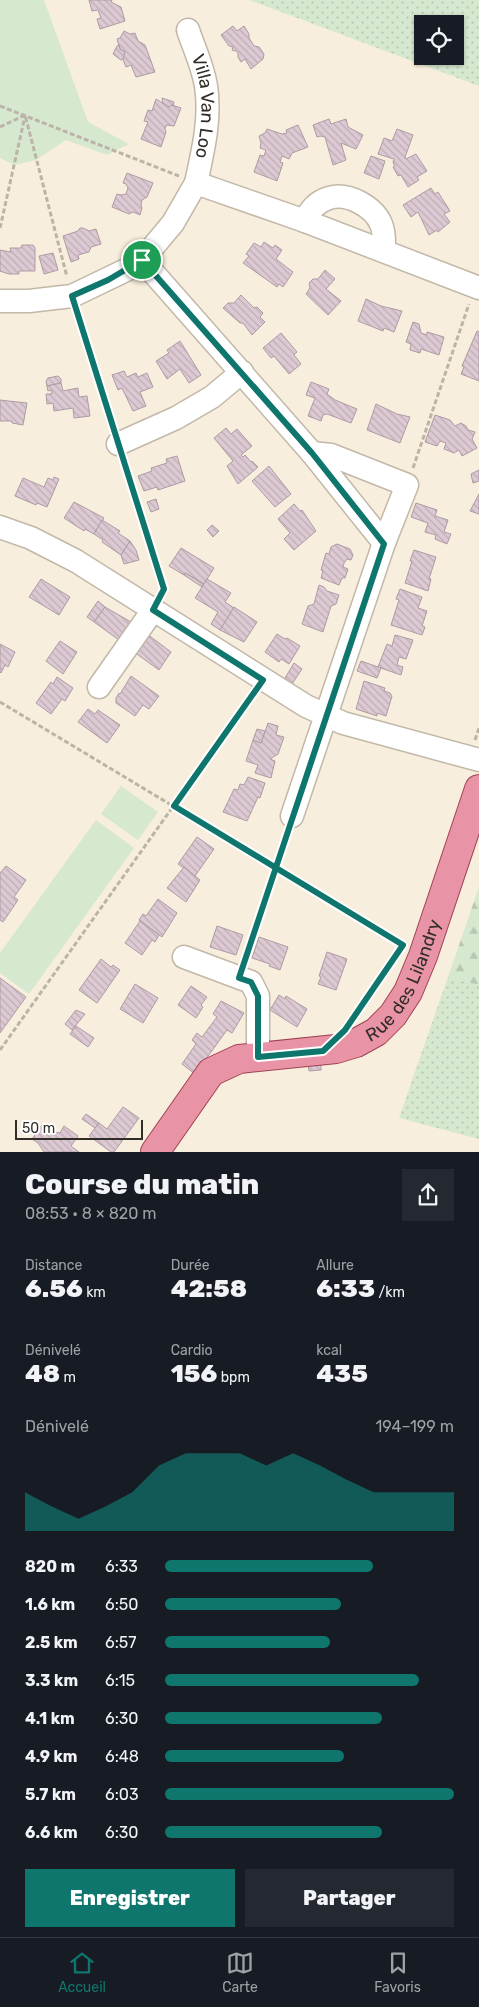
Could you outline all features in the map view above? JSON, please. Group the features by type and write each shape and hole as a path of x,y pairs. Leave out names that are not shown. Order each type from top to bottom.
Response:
{"main road":[{"name":"Rue des Lilandry","path":"155,1152 211,1072 239,1059 336,1050 356,1043 376,1032 393,1015 408,992 423,956 479,788"}],"street":[{"name":"Villa Van Loo","path":"0,301 29,301 72,296 108,280 142,260 173,223 196,183 205,144 208,102 206,84 188,30"},
{"path":"196,183 478,283"},
{"path":"305,221 310,210 320,202 331,197 351,200 368,208 381,224 384,251"},
{"path":"142,260 312,453 384,544"},
{"path":"118,444 183,413 212,396 242,372"},
{"path":"292,816 384,544 407,485 331,455 312,453"},
{"path":"0,527 31,538 76,561 263,680 326,717 474,759"},
{"path":"99,687 153,610"},
{"path":"184,957 251,982 258,996 258,1057"}],"path":[{"path":"0,106 196,183"},
{"path":"0,126 25,116"},
{"path":"0,228 25,116"},
{"path":"25,116 72,296 164,589 153,610"},
{"path":"407,485 478,283"},
{"path":"0,1050 263,680"},
{"path":"0,702 277,867 403,945"},
{"path":"474,759 479,728"},
{"path":"239,978 277,867 292,816"},
{"path":"350,1022 408,937"}],"green space":[{"path":"0,0 44,0 88,122 129,144 107,155 66,140 36,160 14,165 0,158"},
{"path":"249,0 479,0 479,86 423,65 464,65 464,15 414,15 414,62"},
{"path":"121,786 158,812 138,840 101,814"},
{"path":"96,820 134,848 29,994 0,973 0,953"},
{"path":"479,887 479,985 448,977"},
{"path":"448,977 479,985 479,1139 399,1118"}],"building":[{"path":"89,0 112,0 111,2 121,7 125,21 100,29 97,19 101,18 98,10 92,11"},
{"path":"233,26 237,31 244,26 254,46 259,47 264,54 263,59 251,69 245,59 241,62 238,53 232,50 233,47 229,46 221,35"},
{"path":"124,31 130,34 135,33 138,41 145,45 155,72 136,77 131,65 126,67 122,57 125,52 120,49 117,39 120,38"},
{"path":"119,45 120,49 125,52 121,60 113,54"},
{"path":"162,98 174,102 173,106 163,105"},
{"path":"156,99 169,107 172,105 181,108 174,126 166,125 166,132 161,147 141,139 148,122 144,121 148,110 152,111"},
{"path":"329,119 331,124 346,119 348,127 363,135 356,149 341,143 346,160 333,165 325,137 317,137 313,125"},
{"path":"298,125 308,147 292,153 289,159 282,156 280,162 283,163 277,181 254,172 260,155 264,156 266,150 260,148 259,136 265,133 267,129 282,134 287,133 286,130"},
{"path":"397,129 413,135 405,157 406,159 416,154 427,171 417,177 419,180 408,187 401,175 398,176 393,167 395,166 393,163 394,159 378,154 384,138 392,141"},
{"path":"371,156 385,161 379,179 364,173"},
{"path":"127,173 153,183 147,197 142,200 140,215 133,212 129,214 112,207 117,194 126,194 128,188 123,183"},
{"path":"431,188 435,194 438,192 450,211 444,214 450,222 438,232 437,230 429,235 418,212 411,217 403,205"},
{"path":"80,228 89,231 96,229 101,244 91,247 89,252 78,255 79,259 71,262 63,236 78,231"},
{"path":"264,242 273,248 275,245 282,250 276,259 293,272 283,287 279,284 277,287 243,263 249,256 246,254 254,243 261,247"},
{"path":"22,245 33,245 35,248 35,271 19,271 19,274 9,274 0,271 0,250 11,252 10,248 21,248"},
{"path":"53,253 58,270 44,274 39,256"},
{"path":"325,270 335,279 326,289 341,301 328,315 306,294 310,288 309,283 313,279 318,279"},
{"path":"241,295 254,308 257,307 263,313 260,317 265,322 252,335 243,323 240,323 223,308 228,303 234,303"},
{"path":"366,299 381,306 402,311 394,332 384,328 383,331 358,321"},
{"path":"413,322 419,324 421,333 427,335 427,332 444,337 439,355 421,349 420,353 410,350 411,344 406,342"},
{"path":"477,331 479,332 479,381 461,374 464,367 462,366"},
{"path":"281,333 297,352 294,355 301,364 289,374 274,356 271,358 263,348"},
{"path":"180,341 201,375 189,383 180,369 167,379 156,361 169,353 167,350"},
{"path":"124,371 127,377 136,373 138,377 147,373 153,387 140,392 146,406 133,411 122,388 118,390 112,375"},
{"path":"58,376 61,379 61,383 47,386 46,381 48,378"},
{"path":"311,382 329,389 327,394 335,400 357,409 351,423 327,414 323,415 321,421 308,416 315,398 306,395"},
{"path":"61,383 63,391 78,388 79,397 87,396 90,416 74,418 73,408 54,411 53,403 47,404 46,394 52,394 51,390 48,391 47,386"},
{"path":"0,400 27,403 23,425 12,423 12,421 0,421"},
{"path":"376,404 397,414 410,417 400,443 367,430"},
{"path":"435,415 450,420 455,426 461,423 468,430 475,432 472,439 477,448 462,456 459,450 454,453 444,449 446,443 440,441 437,446 425,442"},
{"path":"226,428 231,434 237,429 252,446 241,455 243,457 245,455 258,467 238,484 227,466 233,461 214,438"},
{"path":"177,456 185,481 158,490 157,487 144,491 138,476 152,471 151,468 167,463 166,459"},
{"path":"269,466 291,494 275,507 252,481"},
{"path":"479,470 479,481 473,483 471,474"},
{"path":"54,477 59,479 47,507 37,503 36,505 15,496 23,478 44,487 48,478 53,480"},
{"path":"479,494 479,514 470,511"},
{"path":"156,499 159,509 151,512 147,502"},
{"path":"74,502 104,518 94,534 85,529 84,531 64,518"},
{"path":"416,503 437,510 435,516 448,520 444,532 451,534 447,544 435,539 436,535 425,532 428,523 411,517"},
{"path":"294,504 300,511 302,510 316,531 294,550 284,539 290,533 278,519"},
{"path":"102,520 120,531 118,533 130,541 121,555 94,534"},
{"path":"212,525 219,531 213,537 207,530"},
{"path":"130,541 136,550 139,560 124,564 121,555"},
{"path":"337,544 350,549 353,555 351,560 347,559 344,563 343,567 348,569 345,578 342,578 339,585 321,578 323,571 321,570 326,553 329,554 331,547"},
{"path":"181,548 214,568 204,584 169,566"},
{"path":"414,550 436,557 429,579 431,579 428,591 405,583"},
{"path":"185,573 204,584 202,587 184,575"},
{"path":"41,579 70,597 59,615 29,597"},
{"path":"207,579 231,593 225,602 234,608 220,630 211,624 218,612 195,598"},
{"path":"319,585 327,591 339,595 336,604 331,606 323,632 302,624 308,606 314,604"},
{"path":"400,589 422,597 418,608 427,611 422,626 425,627 422,635 391,625 399,600 396,599"},
{"path":"98,601 105,607 94,622 87,617"},
{"path":"105,607 131,622 119,640 94,622"},
{"path":"234,607 257,622 244,642 220,630"},
{"path":"147,634 171,652 159,670 134,652"},
{"path":"277,634 300,646 289,664 281,659 279,662 265,652"},
{"path":"395,635 413,640 406,659 399,657 397,665 403,667 401,675 378,667 387,644 392,646"},
{"path":"60,641 77,652 63,674 46,661"},
{"path":"0,644 15,652 8,667 5,665 1,673 0,672"},
{"path":"361,661 381,668 377,678 357,671"},
{"path":"294,663 302,669 292,684 285,678"},
{"path":"131,676 159,696 149,709 143,705 135,716 116,703 116,698"},
{"path":"57,677 73,688 65,701 62,699 51,714 36,703 51,682 53,684"},
{"path":"364,681 385,688 384,691 392,696 386,716 377,713 377,716 356,709"},
{"path":"88,709 95,714 98,710 120,725 107,743 78,722"},
{"path":"268,723 278,726 276,735 284,737 278,754 270,759 275,761 271,778 255,773 258,765 246,761 253,740 261,743"},
{"path":"257,729 265,731 261,743 253,740"},
{"path":"248,777 265,783 260,798 258,797 247,821 223,812 234,789 238,790 240,784 244,785"},
{"path":"197,837 214,849 195,876 178,864"},
{"path":"6,866 26,880 14,897 18,900 3,922 0,920 0,873"},
{"path":"184,867 200,880 186,902 167,888"},
{"path":"158,899 177,913 162,937 139,920 143,914 146,916"},
{"path":"140,921 159,935 155,942 152,940 142,955 125,943"},
{"path":"217,926 243,935 236,955 210,947"},
{"path":"259,937 288,947 280,970 269,966 270,964 252,958"},
{"path":"327,952 347,959 336,990 318,984"},
{"path":"101,959 111,967 113,965 120,970 97,1003 79,990"},
{"path":"0,978 26,997 0,1033"},
{"path":"135,984 158,998 143,1023 120,1009"},
{"path":"191,986 207,997 201,1005 203,1007 196,1018 178,1005"},
{"path":"279,995 285,999 286,996 307,1009 297,1027 270,1010"},
{"path":"221,1001 244,1013 232,1033 227,1030 195,1074 182,1064 196,1044 192,1040 197,1033 202,1037 217,1017 213,1014"},
{"path":"76,1010 85,1014 72,1030 65,1024"},
{"path":"76,1026 94,1038 88,1047 70,1034"},
{"path":"321,1062 321,1070 309,1071 308,1063"},
{"path":"123,1107 139,1118 114,1152 111,1152 89,1136 99,1123 107,1129"},
{"path":"86,1114 99,1123 95,1128 82,1119"},
{"path":"42,1125 49,1131 60,1133 64,1126 78,1136 71,1146 79,1152 44,1152 38,1143 32,1139"}],"route":[{"path":"142,260 108,280 72,296 164,589 153,610 263,680 174,806 277,867 403,945 345,1030 323,1051 258,1057 258,996 251,982 239,978 277,867 292,816 384,544 376,531 312,453 142,260"}]}
